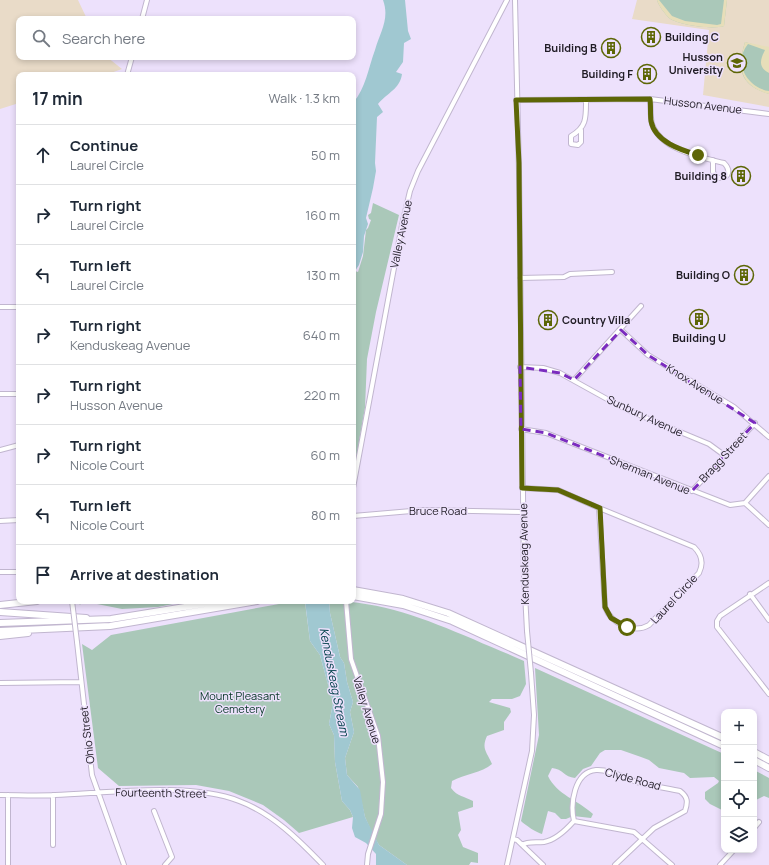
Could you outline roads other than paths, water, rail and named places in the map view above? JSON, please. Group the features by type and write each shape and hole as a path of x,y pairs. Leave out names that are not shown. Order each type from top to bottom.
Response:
{"highway":[{"path":"356,594 411,601 456,616 721,737"},
{"path":"356,594 403,605 444,618 722,745"},
{"path":"0,605 16,603"},
{"path":"0,624 103,620 140,616 206,604"},
{"path":"0,631 126,624 240,604"},
{"path":"0,612 87,618 140,616"},
{"path":"0,636 57,629"},
{"path":"757,754 769,760"},
{"path":"757,762 769,768"}],"street":[{"path":"143,16 147,0"},
{"name":"Valley Avenue","path":"356,472 402,225 410,192 420,167 507,0"},
{"name":"Kenduskeag Avenue","path":"507,865 528,776 533,744 534,715 524,588 515,0"},
{"path":"128,72 131,60"},
{"path":"650,99 651,122 655,132 674,147 724,163 728,167 729,173 726,177 722,179 716,177 713,172 713,160"},
{"name":"Husson Avenue","path":"516,100 650,99 769,114"},
{"path":"581,130 584,122 586,100"},
{"path":"520,278 564,277 570,274 612,272"},
{"path":"574,380 621,330 641,306"},
{"path":"0,307 16,307"},
{"name":"Knox Avenue","path":"621,330 648,355 734,408 755,423 769,437"},
{"name":"Sunbury Avenue","path":"520,366 548,369 574,380 625,409 709,444 724,455"},
{"path":"0,394 16,394"},
{"name":"Bragg Street","path":"692,491 755,423"},
{"name":"Sherman Avenue","path":"521,429 546,433 730,506 745,503"},
{"path":"0,450 16,446"},
{"path":"769,476 745,503 769,525"},
{"name":"Laurel Circle","path":"522,488 558,490 694,547 702,560 702,567 699,573 649,625 643,629 627,627 607,614 605,607 600,508"},
{"name":"Bruce Road","path":"356,516 423,510 523,512"},
{"path":"0,521 16,520"},
{"path":"0,572 16,572"},
{"path":"769,583 750,594 720,616 717,621 717,627 769,694"},
{"path":"750,594 769,620"},
{"name":"Ohio Street","path":"72,604 90,764 97,792 124,865"},
{"name":"Valley Avenue","path":"346,604 351,659 378,736 383,782 381,814 368,854 367,865"},
{"path":"0,683 81,682"},
{"name":"Clyde Road","path":"574,821 572,812 576,787 580,778 594,770 602,770 638,782 680,791 685,795 687,800 685,811 654,828 614,865"},
{"name":"Fourteenth Street","path":"0,794 53,795 97,792 177,791 212,793 238,800 266,815 287,830 323,865"},
{"path":"8,795 8,864"},
{"path":"53,795 53,845"},
{"path":"154,810 172,858 165,865"},
{"path":"522,845 525,843 544,842 554,838 567,829 574,821 634,832 672,865"},
{"path":"757,825 760,822"},
{"path":"513,839 544,865"},
{"path":"720,865 731,853"}],"water":[{"path":"383,0 405,0 408,31 411,39 404,43 403,62 396,72 402,74 399,83 378,104 383,112 377,117 376,171 366,218 368,224 364,236 363,252 356,270 356,98 364,84 384,25 385,7"},
{"name":"Kenduskeag Stream","path":"305,604 329,604 340,657 344,663 347,682 353,702 350,712 354,732 345,758 347,775 360,790 365,817 379,845 407,865 376,865 376,854 366,843 355,837 352,828 353,817 350,810 342,801 335,762 334,735 329,724 333,703 320,655 310,641"}],"place":[{"name":"Building C","path":"651,37"},
{"name":"Building B","path":"611,48"},
{"name":"Husson University","path":"737,63"},
{"name":"Building F","path":"647,74"},
{"name":"Building 8","path":"741,176"},
{"name":"Building O","path":"744,275"},
{"name":"Building U","path":"699,319"},
{"name":"Country Villa","path":"548,320"}],"park label":[{"name":"Mount Pleasant Cemetery","path":"240,702"}]}
